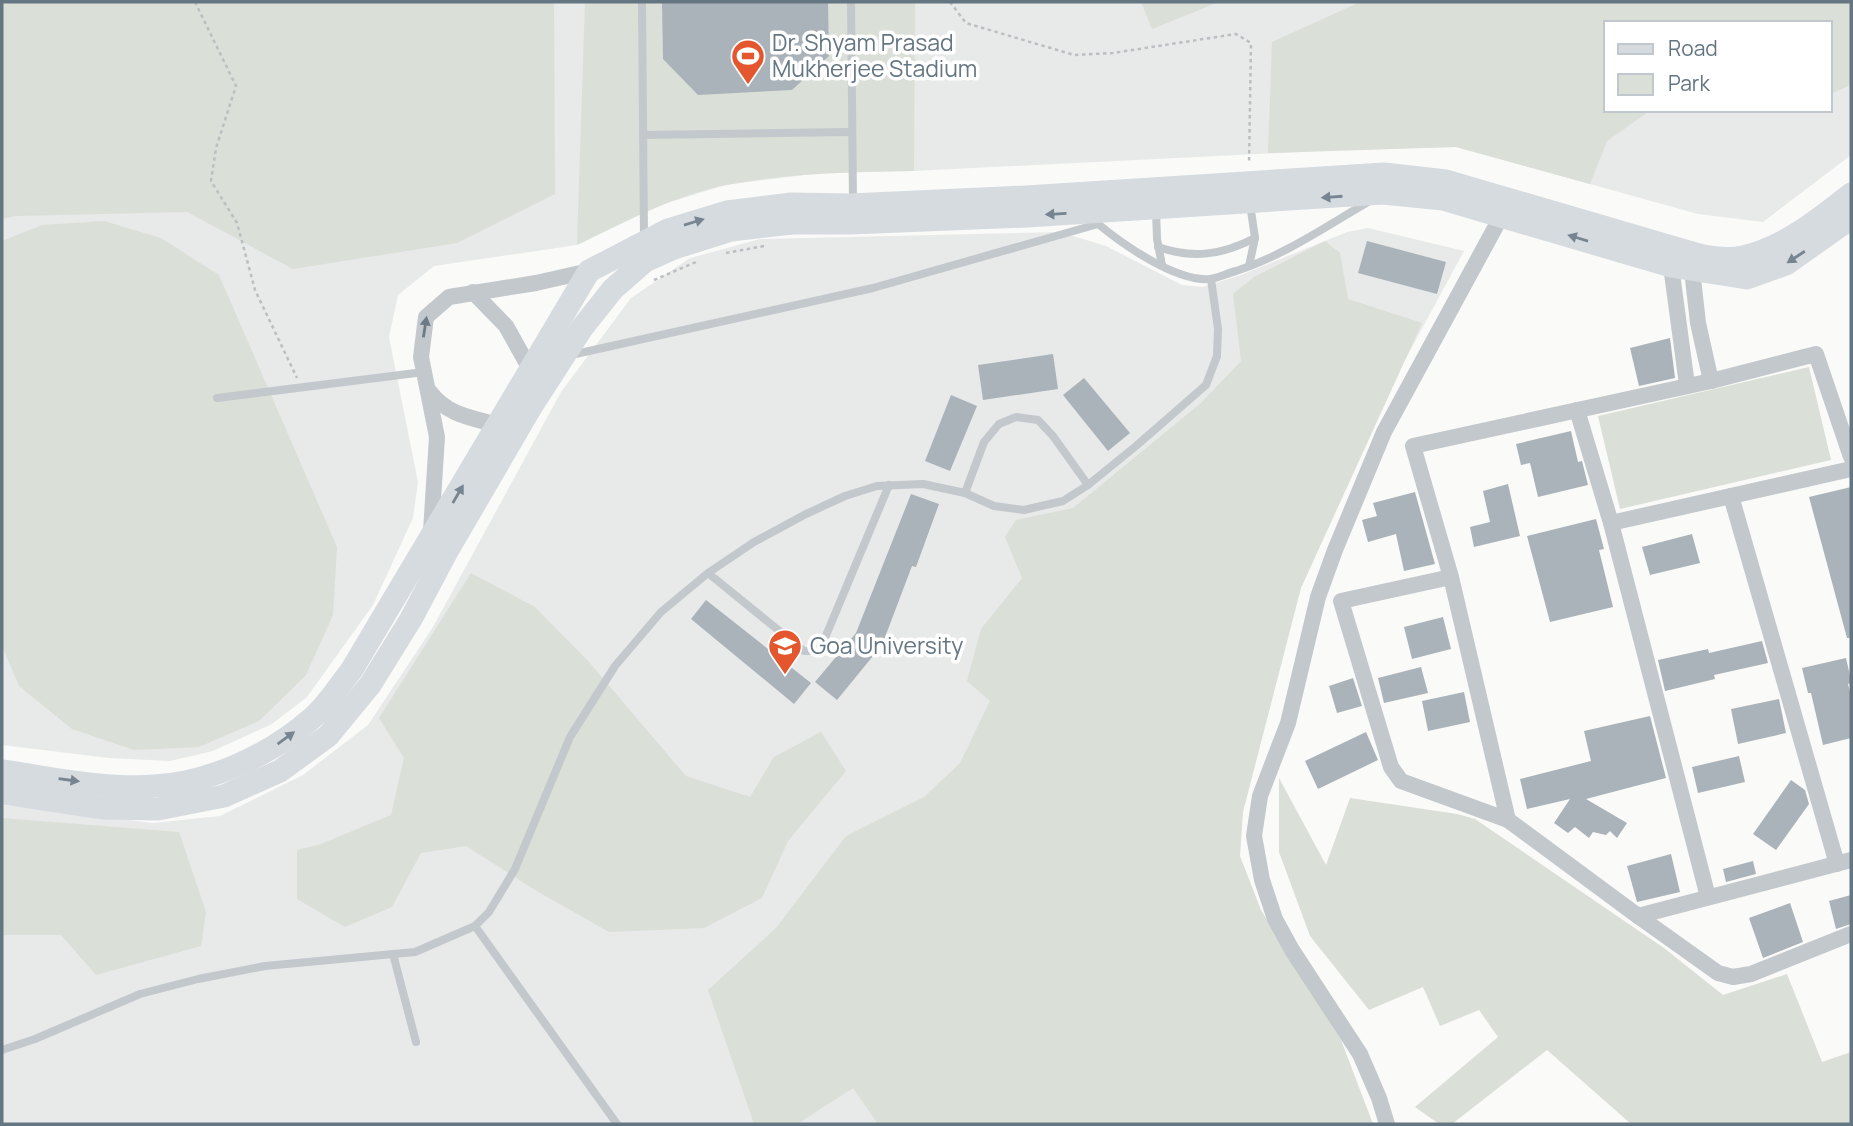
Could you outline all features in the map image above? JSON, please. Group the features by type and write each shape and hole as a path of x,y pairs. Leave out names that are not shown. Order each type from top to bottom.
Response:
{"main road":[{"path":"2,793 102,808 158,809 224,796 280,771 328,736 370,685 411,619 440,537 498,425 589,271 668,230 727,212 791,204 864,210 1093,218 1384,174 1446,181 1699,255 1742,258 1778,244 1811,225 1851,194"},
{"path":"2,771 104,785 156,786 217,774 269,751 312,719 351,671 582,328 613,289 645,261 674,248 731,230 792,223 864,210 1249,193 1383,193 1443,199 1681,268 1747,278 1786,264 1851,218"}],"street":[{"path":"1387,1124 1360,1054 1292,950 1275,919 1262,880 1254,836 1260,796 1287,723 1318,597 1335,550 1384,432 1502,215"},
{"path":"1681,268 1712,381"},
{"path":"1681,268 1687,385"},
{"path":"440,537 437,438 421,358 426,317 449,297 536,283 589,271"},
{"path":"473,292 506,326 530,369"},
{"path":"1508,820 1451,577 1413,446 1712,381 1816,354 1851,457"},
{"path":"428,390 438,403 451,412 498,425"},
{"path":"1577,410 1611,523 1708,897"},
{"path":"1611,523 1851,469"},
{"path":"1638,916 1844,862 1731,496"},
{"path":"1451,577 1341,601 1391,767 1401,781 1508,820 1718,973 1734,977 1751,974 1851,934"}],"lane":[{"path":"642,2 644,241"},
{"path":"851,2 850,132 864,210"},
{"path":"644,135 850,132"},
{"path":"1249,193 1255,239 1249,267"},
{"path":"564,356 873,288 1093,218 1124,243 1162,265 1186,276 1210,279 1265,261 1383,193"},
{"path":"1156,209 1162,265"},
{"path":"1158,247 1184,255 1199,255 1240,246 1255,239"},
{"path":"2,1050 35,1039 140,994 265,966 415,952 475,926 489,912 515,869 570,737 615,666 661,612 708,573 754,542 845,496 877,486 923,484 965,493 994,506 1024,510 1063,500 1088,485 1182,408 1206,384 1217,356 1218,329 1210,279"},
{"path":"217,398 425,372"},
{"path":"965,493 984,442 999,424 1016,417 1038,420 1054,436 1088,485"},
{"path":"708,573 804,651 813,651 822,645 889,485"},
{"path":"475,926 617,1124"},
{"path":"393,954 416,1042"}],"path":[{"path":"195,2 236,86 216,148 211,181 237,223 255,290 302,387"},
{"path":"950,2 966,23 1074,55 1113,53 1236,34 1251,43 1249,193"}],"shaded area":[{"path":"12,2 1851,2 1851,155 1763,222 1698,214 1456,147 1359,149 914,171 820,173 725,185 658,206 577,245 434,266 398,295 389,337 418,482 413,518 373,605 307,697 272,724 213,751 170,761 109,758 2,745 2,12"},
{"name":"Goa University","path":"1368,228 1464,251 1285,582 898,1124 2,1124 2,805 153,823 220,816 303,775 368,725 433,627 561,392 631,298 690,258 760,239 1060,232 1106,246 1182,285 1202,287 1241,275 1347,232"}],"green space":[{"path":"2,2 554,2 555,194 457,243 293,269 187,212 16,216 2,219"},
{"name":"Dr. Shyam Prasad Mukherjee Stadium","path":"585,2 915,2 914,171 797,176 727,185 669,202 577,245"},
{"path":"1141,2 1219,2 1152,29"},
{"path":"1360,2 1851,2 1851,85 1832,93 1832,21 1604,21 1604,112 1648,112 1607,141 1590,184 1456,147 1268,153 1272,42"},
{"path":"104,221 161,238 219,275 337,547 333,615 306,675 259,721 199,747 134,750 72,729 19,686 2,646 2,241 42,225"},
{"path":"1325,241 1340,253 1348,299 1422,323 1301,588 1243,812 1240,856 1261,910 1341,1040 1373,1124 878,1124 853,1088 797,1124 754,1124 708,990 776,928 846,836 924,797 960,763 990,701 967,681 981,629 1022,578 1005,537 1016,520 1073,508 1201,403 1241,361 1233,294 1254,277"},
{"path":"1809,367 1831,460 1620,509 1598,416"},
{"path":"471,573 535,607 588,661 686,776 750,797 774,757 821,732 846,771 788,841 762,898 704,928 609,932 535,890 466,846 421,853 392,907 345,927 297,899 297,850 321,844 391,815 404,758 379,718"},
{"path":"1279,778 1326,865 1350,798 1457,814 1475,819 1664,948 1723,995 1787,974 1822,1062 1851,1052 1851,1124 1631,1124 1547,1050 1452,1124 1439,1124 1415,1107 1498,1037 1479,1010 1440,1026 1423,987 1369,1010 1310,936 1279,852"},
{"path":"2,818 179,832 206,912 201,946 96,975 61,935 2,935"}],"building":[{"path":"662,2 828,2 829,56 792,90 698,95 663,59"},
{"path":"1367,241 1446,262 1437,294 1358,273"},
{"path":"1670,338 1675,378 1639,386 1630,348"},
{"path":"1053,354 1058,389 983,400 978,365"},
{"path":"1084,378 1130,433 1108,451 1063,395"},
{"path":"951,395 977,406 950,471 925,461"},
{"path":"1571,431 1578,462 1582,461 1588,485 1538,497 1530,463 1521,465 1516,444"},
{"path":"1508,484 1520,536 1474,547 1470,527 1490,522 1483,491"},
{"path":"1851,487 1851,638 1847,638 1809,497"},
{"path":"1415,492 1435,564 1404,571 1396,534 1368,542 1362,520 1377,516 1373,503"},
{"path":"911,494 939,504 916,567 912,566 882,645 837,700 815,682 856,633"},
{"path":"1596,519 1604,549 1599,550 1613,607 1550,622 1527,536"},
{"path":"1692,534 1700,563 1650,575 1642,547"},
{"path":"706,600 811,683 794,704 691,619"},
{"path":"1443,617 1451,649 1412,659 1404,627"},
{"path":"1762,641 1768,663 1714,675 1715,679 1665,691 1658,660 1708,649 1709,653"},
{"path":"1846,658 1851,680 1848,684 1851,696 1851,738 1823,745 1811,693 1808,693 1802,668"},
{"path":"1421,667 1428,693 1384,703 1378,678"},
{"path":"1353,678 1362,706 1337,713 1329,686"},
{"path":"1464,692 1470,722 1428,731 1422,701"},
{"path":"1779,699 1786,733 1738,744 1731,709"},
{"path":"1650,716 1666,778 1586,799 1627,823 1617,838 1610,831 1606,835 1593,832 1589,838 1575,827 1568,833 1554,823 1570,799 1527,809 1520,779 1591,761 1584,731"},
{"path":"1366,732 1378,760 1318,789 1305,761"},
{"path":"1739,756 1745,782 1698,793 1692,767"},
{"path":"1791,780 1805,790 1809,804 1776,850 1753,834"},
{"path":"1671,854 1680,892 1637,902 1627,866"},
{"path":"1753,861 1756,874 1726,882 1723,869"},
{"path":"1851,895 1851,924 1836,929 1829,901"},
{"path":"1790,903 1803,942 1763,958 1749,918"}],"place":[{"name":"Dr. Shyam Prasad Mukherjee Stadium","path":"748,86"},
{"name":"Goa University","path":"785,676"}]}
